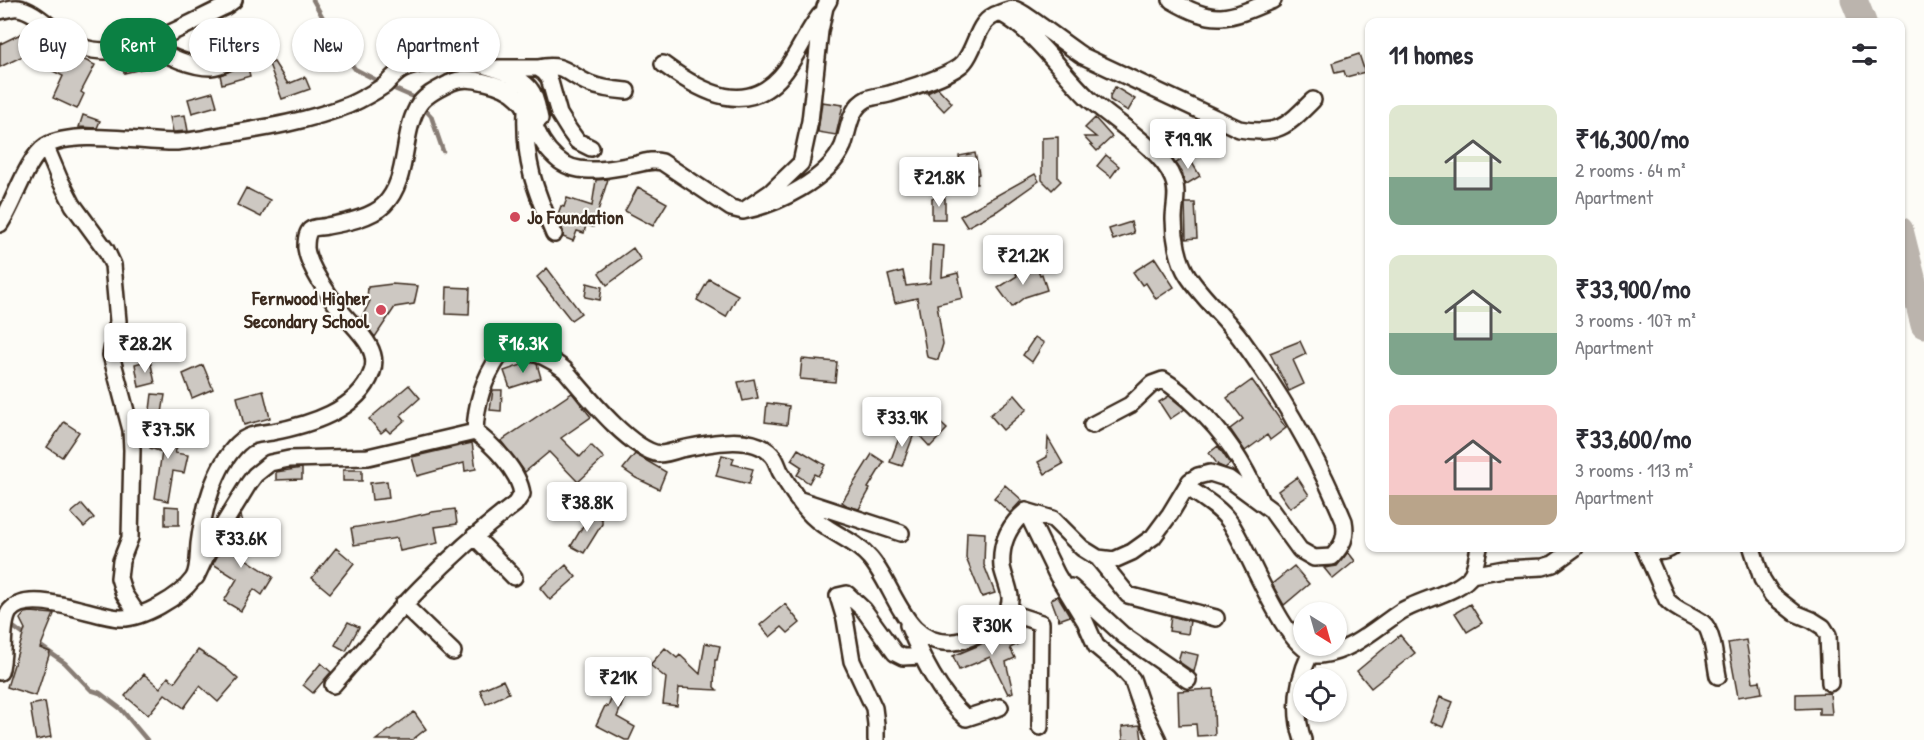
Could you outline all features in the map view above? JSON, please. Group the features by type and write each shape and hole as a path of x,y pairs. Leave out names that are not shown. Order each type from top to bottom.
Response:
{"street":[{"path":"177,28 226,6 234,0"},
{"path":"1171,0 1193,13 1223,18 1243,13 1273,0"},
{"path":"663,64 689,83 720,96 732,98 761,92 784,72 827,4"},
{"path":"743,211 771,192 801,163 810,121 820,31 827,4"},
{"path":"0,11 17,8 33,14 74,44 100,50"},
{"path":"196,577 205,509 212,487 237,444 255,434 286,429 331,413 346,404 364,387 372,373 375,359 368,344 330,297 314,268 306,250 308,232 314,227 324,227 361,217 382,207 397,184 417,107 430,93 455,80 474,79 497,84 518,96 526,105 542,140 556,159 582,170 601,170 651,160 662,162 714,198 731,208 743,211 764,207 781,199 831,167 842,147 854,111 867,99 914,87 953,71 964,62 980,28 990,16 1012,9 1022,11 1083,56 1239,129 1265,132 1279,128 1294,118 1313,100"},
{"path":"1000,13 1014,21 1040,44 1086,96 1109,117 1155,152 1167,165 1174,181 1176,196 1174,220 1176,243 1186,274 1240,337 1307,441 1344,521 1346,534 1342,546 1332,557 1314,558 1300,550 1271,510 1229,479 1210,473 1198,476 1187,487 1153,537 1142,546 1114,560 1098,558"},
{"path":"500,68 538,68 551,65 560,67 601,88 627,91"},
{"path":"538,68 549,78 560,114 569,130 577,141 591,148"},
{"path":"0,224 22,177 46,147 61,141 124,138 176,142 271,127 347,106 370,95 399,72"},
{"path":"500,72 518,78 531,90 538,109 542,140"},
{"path":"526,105 525,133 535,191 554,234"},
{"path":"46,147 73,205 106,250 113,265 118,321 111,355 131,430 132,450 130,538 121,561 119,578 123,594 138,615"},
{"path":"475,432 476,413 484,382 500,355 517,349 556,363 619,430 643,447 660,454 714,442 752,443 772,455 797,499 814,518 860,547 870,558 882,574 913,628 926,637 939,641 955,642 980,634 1000,620 1006,612 1011,599 1002,567 1002,552 1006,534 1026,511"},
{"path":"1092,425 1130,405 1152,384 1162,380 1175,386 1217,426 1247,473 1261,503"},
{"path":"0,672 5,622 9,612 18,606 28,603 58,603 87,612 122,618 138,615 179,593 196,577 211,545 243,491 255,475 270,463 289,459 368,457 475,432 491,443 504,460 520,484 522,494 515,504 449,557 403,604 333,685"},
{"path":"1187,487 1228,519 1238,534 1261,584 1293,636"},
{"path":"797,499 902,532"},
{"path":"1026,511 1053,519 1083,548 1098,558 1128,595 1216,618"},
{"path":"1026,511 1057,575 1085,621 1096,646 1132,679 1141,705 1158,740"},
{"path":"474,536 514,577"},
{"path":"1471,575 1478,552"},
{"path":"1347,647 1403,610 1430,597 1452,590 1471,575 1504,569 1543,567 1553,564 1570,552"},
{"path":"1647,552 1667,600 1673,607 1703,623 1708,629 1718,676"},
{"path":"1753,552 1762,579 1772,595 1795,613 1823,627 1828,635 1830,683"},
{"path":"1057,575 1123,635 1188,680"},
{"path":"876,740 874,708 852,661 845,618 838,596 847,594 864,610 896,653 903,657 921,656"},
{"path":"403,604 453,652"},
{"path":"1006,612 1041,623 1040,727"},
{"path":"905,616 921,656 954,708 966,718 1000,707"},
{"path":"1303,740 1298,725 1298,688 1309,656"}],"building":[{"path":"18,35 18,58 0,67 0,44"},
{"path":"1359,54 1365,72 1346,77 1344,71 1335,73 1332,63"},
{"path":"88,62 95,65 81,92 84,94 77,109 53,98 63,76 55,72 88,72"},
{"path":"280,71 288,84 305,77 310,89 282,99 272,72"},
{"path":"227,72 249,72 250,76 222,84 220,75"},
{"path":"1115,87 1135,99 1128,111 1110,100"},
{"path":"938,88 952,103 944,111 927,93"},
{"path":"213,92 217,106 192,113 188,99"},
{"path":"822,102 843,105 836,135 818,132"},
{"path":"83,115 100,121 97,128 79,127"},
{"path":"185,115 188,131 173,132 170,117"},
{"path":"1095,118 1112,137 1097,151 1084,137 1096,137 1085,128"},
{"path":"1058,137 1058,178 1061,181 1052,190 1042,180 1042,138"},
{"path":"975,153 979,174 977,184 964,184 959,156"},
{"path":"1106,155 1119,166 1111,177 1097,166"},
{"path":"1188,156 1200,176 1185,185 1182,172 1176,163"},
{"path":"1035,174 1039,181 997,211 967,227 960,216"},
{"path":"608,179 593,227 586,225 584,233 577,231 573,241 563,237 557,217 567,198 592,206 596,180"},
{"path":"638,187 667,203 653,226 625,211"},
{"path":"246,188 270,200 261,217 237,205"},
{"path":"932,198 945,198 945,219 932,219"},
{"path":"1185,203 1195,203 1197,238 1186,239"},
{"path":"1131,222 1134,233 1113,240 1109,229"},
{"path":"932,245 944,246 942,277 958,273 963,298 937,304 943,344 938,360 927,357 917,298 895,303 888,275 903,271 906,286 930,283"},
{"path":"633,248 641,260 607,285 599,273"},
{"path":"1155,258 1174,287 1156,299 1146,283 1142,285 1133,272"},
{"path":"1037,267 1047,290 1025,297 1012,307 998,288 1017,276 1016,274"},
{"path":"547,268 581,313 571,320 537,277"},
{"path":"709,279 738,295 726,317 697,300"},
{"path":"587,283 602,287 600,300 585,297"},
{"name":"Fernwood Higher Secondary School","path":"392,284 418,286 414,304 395,307 375,337 361,319 370,301 367,299 368,287"},
{"path":"447,287 470,288 469,315 446,314"},
{"path":"1035,337 1044,343 1032,362 1023,355"},
{"path":"1300,341 1306,354 1293,360 1304,384 1289,391 1270,353"},
{"path":"802,359 837,362 835,382 800,379"},
{"path":"150,360 155,383 139,387 135,364"},
{"path":"530,362 537,364 541,378 510,388 504,371"},
{"path":"203,365 213,389 192,398 183,374"},
{"path":"754,379 758,398 743,401 738,382"},
{"path":"1252,380 1286,428 1270,440 1267,435 1245,451 1230,429 1243,419 1227,398"},
{"path":"409,385 420,398 401,415 405,420 390,433 386,429 381,433 369,419"},
{"path":"263,390 270,418 244,425 237,397"},
{"path":"493,390 502,390 501,411 490,410"},
{"path":"572,393 591,417 561,438 580,457 591,445 604,458 578,482 549,452 525,472 501,441"},
{"path":"152,394 165,395 161,419 149,418"},
{"path":"1015,395 1027,409 1003,430 990,415"},
{"path":"1169,396 1185,409 1170,419 1159,402"},
{"path":"767,403 789,406 787,425 765,422"},
{"path":"935,418 947,429 930,447 919,435"},
{"path":"64,422 79,432 62,457 47,447"},
{"path":"156,427 181,434 175,453 188,455 184,473 173,471 168,501 155,498 162,452 150,448"},
{"path":"902,430 914,434 902,466 890,462"},
{"path":"1048,438 1063,464 1045,474 1038,462 1047,457"},
{"path":"472,443 476,469 465,471 464,463 417,476 412,457"},
{"path":"1218,446 1230,464 1225,468 1218,465 1209,453"},
{"path":"798,449 825,465 818,476 814,474 809,483 797,475 802,467 791,460"},
{"path":"635,454 666,472 659,489 623,469"},
{"path":"872,454 884,462 868,488 870,489 859,509 848,506 842,502"},
{"path":"722,455 734,458 732,464 753,469 749,484 716,476"},
{"path":"302,468 302,479 276,480 276,472"},
{"path":"343,470 362,470 362,481 343,481"},
{"path":"1297,477 1309,495 1290,508 1278,491"},
{"path":"387,481 389,498 372,500 370,483"},
{"path":"1005,485 1022,500 1010,513 994,498"},
{"path":"82,504 94,518 84,527 71,513"},
{"path":"165,506 179,507 179,525 165,525"},
{"path":"455,509 457,524 435,527 438,543 400,551 397,538 354,545 351,528"},
{"path":"590,514 602,519 602,524 584,553 571,546"},
{"path":"241,515 247,537 237,553 273,577 262,595 254,589 241,611 224,601 237,579 213,564"},
{"path":"967,532 985,533 984,565 995,593 982,597 966,558"},
{"path":"336,548 354,563 330,593 312,578"},
{"path":"1348,552 1355,561 1333,579 1324,568 1337,566"},
{"path":"566,565 576,577 550,600 540,588"},
{"path":"1294,566 1309,584 1284,605 1272,584"},
{"path":"1058,596 1070,616 1059,620 1051,599"},
{"path":"785,604 800,623 788,633 782,627 770,637 760,625"},
{"path":"1470,604 1482,623 1467,632 1455,613"},
{"path":"25,613 54,614 40,648 50,652 36,696 7,687 25,629 20,619"},
{"path":"1171,616 1190,621 1188,634 1169,631"},
{"path":"348,622 359,627 346,651 335,645"},
{"path":"1009,629 1018,644 1010,648 1015,658 1006,662 1013,692 1008,694 990,657 959,670 953,656"},
{"path":"1400,635 1415,653 1371,688 1357,671"},
{"path":"1746,640 1753,682 1760,681 1762,693 1738,697 1728,643"},
{"path":"705,643 720,646 717,660 715,660 714,687 717,690 679,688 677,706 663,704 666,678 650,665 665,648 677,658 680,655 700,674"},
{"path":"198,650 226,668 238,679 218,702 200,686 184,708 165,694 148,715 125,696 144,674 160,688 168,677 175,682"},
{"path":"1181,651 1198,655 1194,672 1178,661"},
{"path":"321,663 331,672 313,693 303,685"},
{"path":"625,665 636,669 617,717 635,727 629,740 596,725 605,706 608,707"},
{"path":"503,680 509,693 486,704 480,690"},
{"path":"1213,689 1215,735 1197,736 1196,724 1179,725 1178,691"},
{"path":"1830,693 1832,714 1819,714 1819,708 1796,709 1796,694"},
{"path":"1440,697 1453,702 1443,727 1430,722"},
{"path":"45,702 51,737 36,740 30,705"},
{"path":"414,712 426,729 412,740 376,740"},
{"path":"1140,725 1142,740 1123,740 1122,727"}],"waterway":[{"path":"313,0 341,50 355,69 382,83"},
{"path":"1854,0 1861,18"},
{"path":"390,87 413,97 431,116 443,151"},
{"path":"1905,250 1924,325"},
{"path":"8,623 28,638"},
{"path":"38,644 65,663 91,690 100,693 121,709 147,740"}],"place":[{"name":"Jo Foundation","path":"515,217"},
{"name":"Fernwood Higher Secondary School","path":"381,310"}]}
